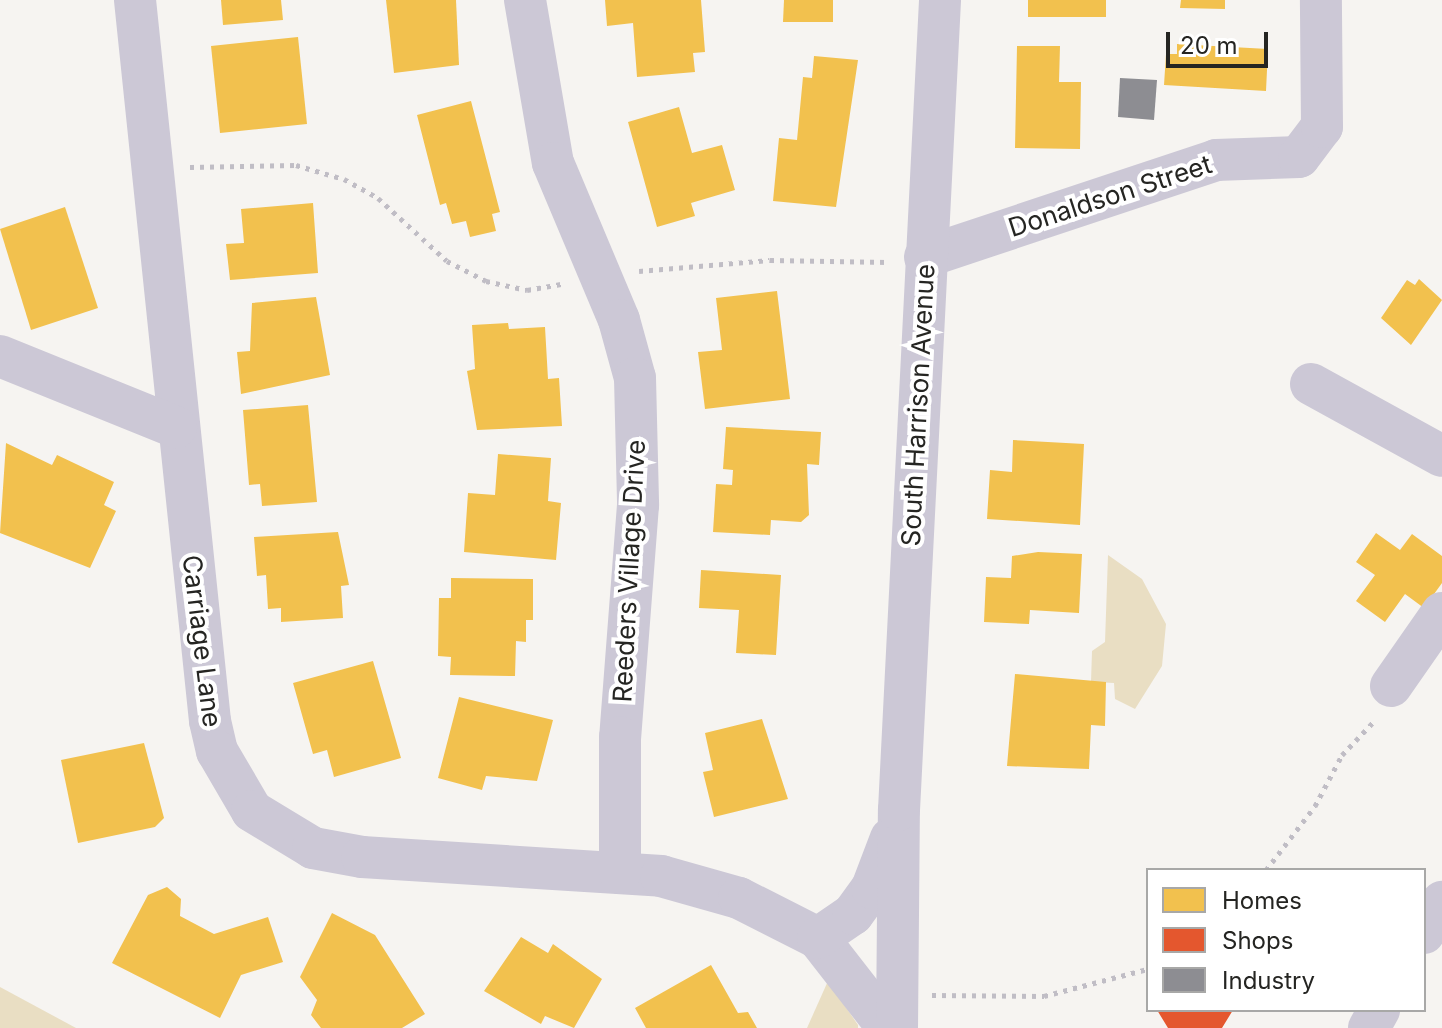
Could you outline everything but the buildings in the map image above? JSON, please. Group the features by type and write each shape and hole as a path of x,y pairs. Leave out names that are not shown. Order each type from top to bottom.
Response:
{"street":[{"name":"Carriage Lane","path":"135,0 176,427 210,721 217,751 252,811 313,848 362,857 620,873 739,898 818,938 888,1028"},
{"name":"Reeders Village Drive","path":"525,0 543,130 619,320 637,414 620,873"},
{"name":"South Harrison Avenue","path":"907,1012 899,810 940,0"},
{"name":"Donaldson Street","path":"925,257 1216,160 1299,157 1322,127 1321,0"},
{"path":"0,356 176,427"},
{"path":"1311,384 1442,456"},
{"path":"1391,686 1442,613"},
{"name":"South Harrison Avenue","path":"818,938 853,914 872,888 899,810"},
{"path":"1426,930 1442,902"}],"path":[{"path":"153,172 296,165 378,198 447,261 486,281 527,290 600,275 925,257"},
{"path":"1268,868 1315,806 1342,755 1363,739 1391,686"},
{"path":"907,1012 1044,996 1146,970"}],"shaded area":[{"path":"1108,555 1142,579 1166,624 1162,666 1135,709 1115,699 1114,683 1091,682 1092,651 1105,642"},
{"path":"828,981 858,1025 858,1028 807,1028"},
{"path":"0,987 76,1028 0,1028"}]}
